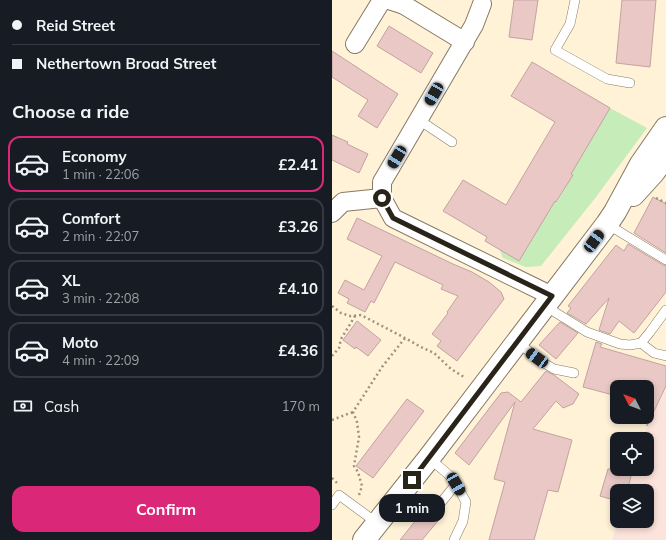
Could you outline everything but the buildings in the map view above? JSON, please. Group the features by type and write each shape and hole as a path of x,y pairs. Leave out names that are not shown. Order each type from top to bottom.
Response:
{"main road":[{"path":"611,218 641,164 666,128"},
{"path":"364,540 429,458 611,218 653,173 666,156"}],"street":[{"path":"355,44 382,0"},
{"path":"389,0 404,5 465,42"},
{"path":"483,2 474,25 465,42 382,182 382,198 393,218 549,301"},
{"path":"338,208 382,198"}],"lane":[{"path":"575,0 570,24 555,50 607,79 630,83"},
{"path":"419,120 452,142"},
{"path":"611,218 666,260"},
{"path":"549,301 587,332 620,344 630,345 641,343 666,310"},
{"path":"517,342 554,369 574,373"},
{"path":"641,343 654,352 666,356"},
{"path":"429,458 449,475 466,502 463,521 454,540"},
{"path":"435,510 456,484"},
{"path":"332,505 339,495 377,523"}],"path":[{"path":"332,306 341,313 350,316 361,315 434,353 451,369 464,377"},
{"path":"332,356 339,348 341,339 355,316"},
{"path":"332,420 353,412 382,367 405,338"},
{"path":"353,412 357,422 359,437 354,466 358,472 362,486 355,506"}],"shaded area":[{"path":"666,389 666,540 612,540 616,528 654,528 654,484 629,484 631,476 654,476 654,432 645,432 648,424 654,424 654,413"}],"green space":[{"path":"610,108 647,128 596,197 541,266 526,267 503,258 499,248 519,261 555,201 557,202 573,175 571,174"}],"route":[{"path":"382,198 393,218 552,296 412,480"}]}
